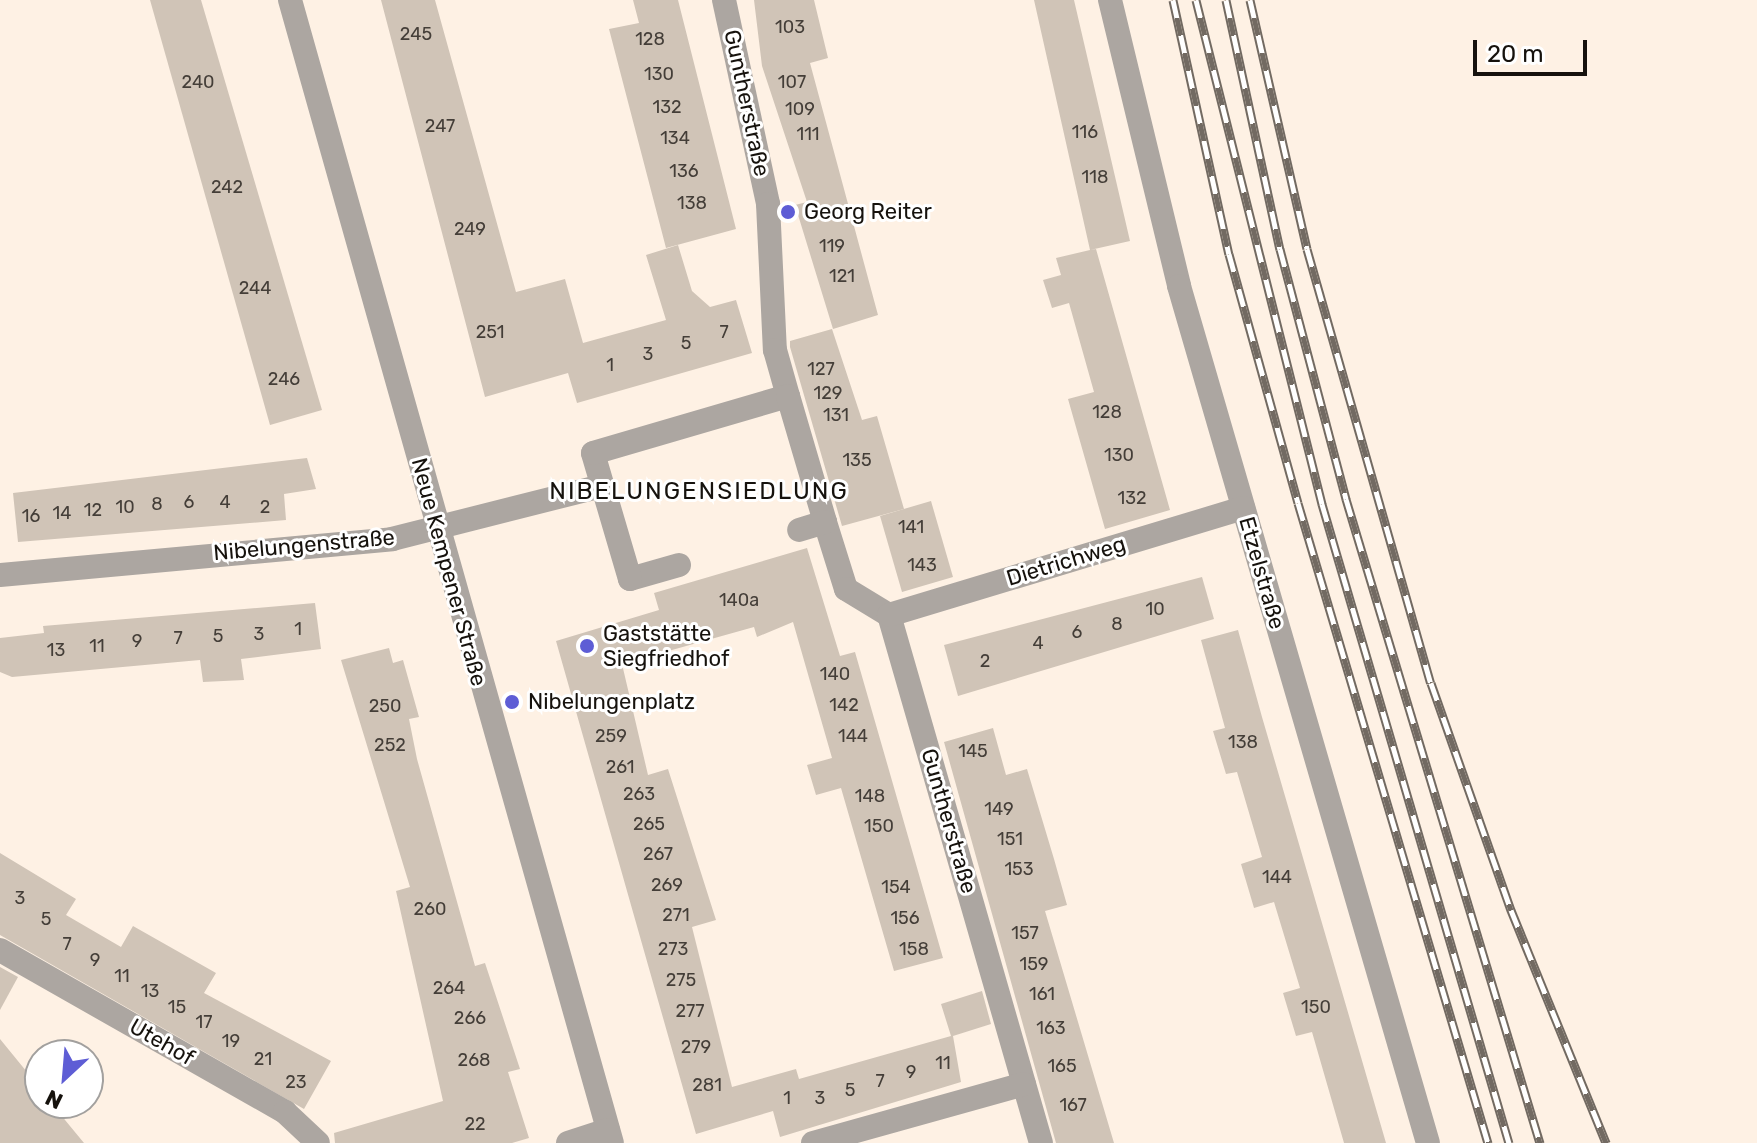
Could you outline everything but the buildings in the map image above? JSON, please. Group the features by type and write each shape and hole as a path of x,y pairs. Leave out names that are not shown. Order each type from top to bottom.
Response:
{"street":[{"name":"Neue Kempener Straße","path":"290,0 610,1137"},
{"name":"Guntherstraße","path":"724,0 768,204 775,350 788,396"},
{"name":"Etzelstraße","path":"1110,0 1179,286 1428,1143"},
{"path":"679,565 630,579 593,453 788,396 846,589 889,615"},
{"name":"Nibelungenstraße","path":"0,575 392,539 602,486"},
{"name":"Dietrichweg","path":"889,615 1243,508"},
{"path":"799,530 825,522"},
{"name":"Guntherstraße","path":"889,615 1041,1143"},
{"name":"Utehof","path":"0,950 285,1112 318,1143"},
{"path":"813,1143 1024,1084"},
{"path":"568,1143 610,1137"}],"railway":[{"path":"1173,0 1229,254 1298,503 1488,1143"},
{"path":"1196,0 1322,504 1509,1143"},
{"path":"1226,0 1280,249 1346,499 1540,1143"},
{"path":"1250,0 1307,249 1431,683 1511,910 1606,1143"}],"place":[{"name":"Georg Reiter","path":"788,212"},
{"name":"Gaststätte Siegfriedhof","path":"587,646"},
{"name":"Nibelungenplatz","path":"512,702"}],"district":[{"name":"NIBELUNGENSIEDLUNG","path":"699,492"}]}
